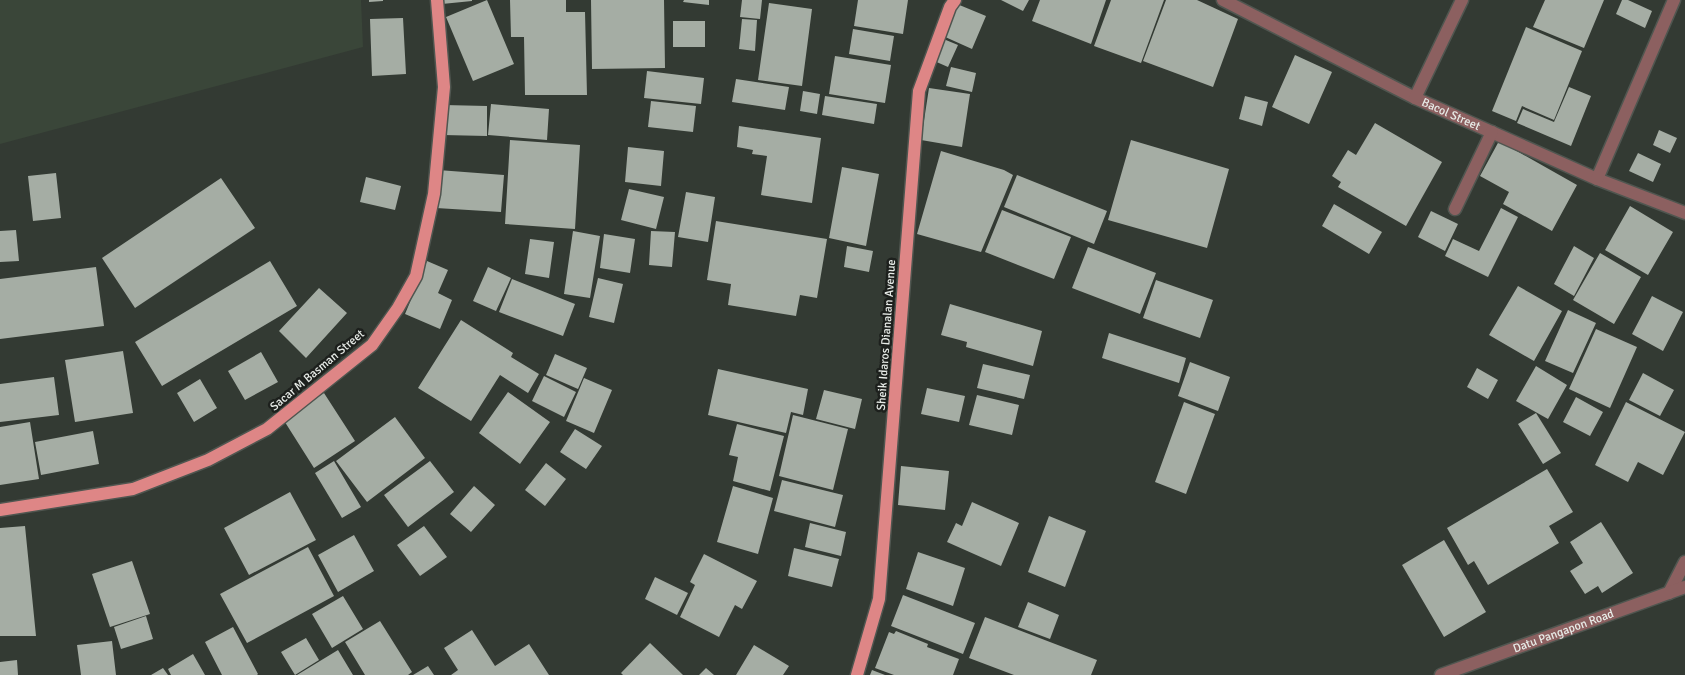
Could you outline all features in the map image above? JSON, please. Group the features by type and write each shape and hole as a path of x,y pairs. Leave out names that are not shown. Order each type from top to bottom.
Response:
{"main road":[{"name":"Sacar M Basman Street","path":"0,510 133,489 208,460 267,429 372,345 398,308 416,276 432,203 444,87 437,0"},
{"name":"Sheik Idaros Dianalan Avenue","path":"857,675 879,599 919,91 950,7 955,0"}],"street":[{"name":"Bacol Street","path":"1223,0 1415,98 1597,179 1685,213"},
{"path":"1415,98 1462,0"},
{"path":"1597,179 1674,0"},
{"path":"1455,209 1492,132"},
{"path":"1669,593 1685,562"},
{"name":"Datu Pangapon Road","path":"1442,675 1685,587"}],"shaded area":[{"path":"0,0 361,0 363,47 0,144"}],"building":[{"path":"369,0 383,0 383,1 369,2"},
{"path":"441,0 472,0 472,1 442,4"},
{"path":"487,0 514,64 473,81 446,17"},
{"path":"510,0 566,0 566,12 585,12 587,95 525,95 524,37 511,37"},
{"path":"591,0 664,0 665,68 592,69"},
{"path":"684,0 709,0 709,5 683,2"},
{"path":"742,0 762,0 760,19 740,17"},
{"path":"858,0 908,0 903,34 854,26"},
{"path":"1001,0 1029,0 1023,11"},
{"path":"1040,0 1106,0 1091,44 1032,21"},
{"path":"1111,0 1164,0 1141,63 1094,46"},
{"path":"1166,0 1197,0 1238,19 1213,87 1143,61"},
{"path":"1545,0 1604,0 1584,48 1533,27"},
{"path":"1622,0 1628,0 1652,11 1645,28 1616,14"},
{"path":"769,3 812,9 802,86 758,80"},
{"path":"957,4 986,16 972,49 943,36"},
{"path":"403,18 406,74 372,76 370,19"},
{"path":"742,19 757,20 755,51 739,49"},
{"path":"673,21 705,21 705,47 673,47"},
{"path":"1526,27 1582,51 1554,120 1522,106 1516,121 1492,111"},
{"path":"853,29 894,36 890,61 849,54"},
{"path":"941,38 958,45 948,67 932,60"},
{"path":"1295,55 1332,72 1309,124 1272,107"},
{"path":"835,56 891,65 885,103 829,94"},
{"path":"951,67 976,73 972,92 946,86"},
{"path":"647,71 704,78 701,104 644,98"},
{"path":"736,79 789,87 785,110 732,102"},
{"path":"1569,87 1591,96 1571,146 1517,123 1523,109 1554,122"},
{"path":"929,88 970,94 962,147 921,140"},
{"path":"803,91 820,94 817,114 800,111"},
{"path":"825,96 877,104 874,124 822,115"},
{"path":"1245,96 1268,102 1262,126 1239,119"},
{"path":"651,101 696,106 693,132 648,127"},
{"path":"491,104 549,109 547,140 488,135"},
{"path":"444,105 487,106 487,136 443,135"},
{"path":"1375,123 1442,162 1406,226 1338,187 1341,182 1332,176 1348,150 1356,155"},
{"path":"739,126 821,138 812,203 761,195 767,156 752,154 753,150 737,147"},
{"path":"1659,130 1677,138 1670,153 1653,145"},
{"path":"510,140 580,145 575,229 505,224"},
{"path":"1131,140 1229,169 1207,248 1108,220"},
{"path":"1499,141 1577,185 1552,231 1503,204 1509,192 1480,176"},
{"path":"628,147 664,151 661,186 625,182"},
{"path":"941,151 1004,170 1013,175 981,252 917,234"},
{"path":"1638,153 1661,164 1653,182 1629,171"},
{"path":"842,167 879,174 866,246 829,238"},
{"path":"438,170 504,175 501,212 436,208"},
{"path":"56,173 61,218 33,221 28,176"},
{"path":"1017,175 1107,211 1094,244 1004,207"},
{"path":"366,177 401,186 395,210 360,202"},
{"path":"221,178 255,228 135,308 102,258"},
{"path":"629,189 664,197 656,229 621,220"},
{"path":"686,192 715,197 708,242 678,237"},
{"path":"1334,204 1382,232 1369,254 1322,226"},
{"path":"1630,206 1673,232 1648,275 1605,250"},
{"path":"1501,208 1518,217 1488,277 1445,256 1453,239 1479,251"},
{"path":"1002,210 1071,237 1054,279 985,252"},
{"path":"1431,211 1458,224 1445,251 1418,237"},
{"path":"716,221 827,239 817,298 800,295 796,316 728,305 731,284 707,280"},
{"path":"16,230 19,261 0,262 0,231"},
{"path":"573,231 600,236 590,298 564,294"},
{"path":"651,231 675,232 672,267 649,265"},
{"path":"604,234 635,239 630,273 600,268"},
{"path":"530,239 554,242 549,278 525,274"},
{"path":"847,246 873,251 869,272 844,267"},
{"path":"1574,246 1594,258 1574,296 1554,284"},
{"path":"1088,247 1156,273 1140,314 1072,288"},
{"path":"1600,253 1641,277 1614,324 1573,300"},
{"path":"270,261 297,306 162,386 135,342"},
{"path":"427,261 448,270 438,293 452,300 440,329 405,314"},
{"path":"96,267 104,326 0,339 0,279"},
{"path":"488,267 511,278 496,311 473,301"},
{"path":"598,278 623,284 614,323 589,317"},
{"path":"512,279 575,304 563,336 499,312"},
{"path":"1156,280 1213,300 1200,338 1143,318"},
{"path":"1518,286 1562,311 1534,361 1489,335"},
{"path":"319,288 347,313 306,358 279,331"},
{"path":"1652,296 1683,312 1663,351 1632,334"},
{"path":"950,304 1042,331 1033,366 966,347 967,342 941,335"},
{"path":"1568,310 1596,323 1573,373 1545,361"},
{"path":"461,320 513,353 511,357 539,374 528,393 500,375 471,421 418,388"},
{"path":"1596,329 1637,347 1610,408 1569,389"},
{"path":"1109,333 1186,358 1179,383 1102,358"},
{"path":"123,351 133,413 75,422 65,360"},
{"path":"261,352 278,382 245,400 228,371"},
{"path":"555,354 587,368 578,389 546,375"},
{"path":"1190,362 1230,377 1218,411 1178,396"},
{"path":"983,364 1030,375 1024,399 977,388"},
{"path":"1536,366 1567,385 1548,419 1516,401"},
{"path":"1477,368 1498,380 1488,399 1467,387"},
{"path":"718,369 808,389 803,415 791,412 786,433 708,415"},
{"path":"1643,373 1674,390 1660,416 1629,400"},
{"path":"544,376 576,392 564,417 532,401"},
{"path":"54,377 59,415 0,422 0,384"},
{"path":"584,378 612,390 594,433 566,421"},
{"path":"200,379 217,408 194,422 177,393"},
{"path":"927,388 965,396 959,422 921,414"},
{"path":"824,390 862,399 855,429 816,419"},
{"path":"508,392 550,422 520,464 479,433"},
{"path":"324,393 355,441 314,468 283,419"},
{"path":"977,395 1019,405 1012,435 969,425"},
{"path":"1576,397 1603,412 1590,436 1563,422"},
{"path":"1184,402 1215,414 1186,494 1155,482"},
{"path":"1626,402 1685,432 1663,475 1638,462 1628,482 1595,465"},
{"path":"1536,413 1561,453 1543,464 1518,424"},
{"path":"793,415 848,429 833,490 779,476"},
{"path":"395,417 425,458 367,502 336,461"},
{"path":"30,422 39,479 0,485 0,427"},
{"path":"737,424 784,436 770,491 733,481 738,457 729,455"},
{"path":"575,429 602,446 586,469 560,452"},
{"path":"93,431 99,464 41,475 35,442"},
{"path":"334,461 361,507 342,518 315,473"},
{"path":"430,461 454,492 408,527 384,495"},
{"path":"546,463 566,479 545,506 525,490"},
{"path":"901,466 949,471 945,510 898,505"},
{"path":"1547,469 1573,512 1549,526 1559,543 1488,585 1474,561 1468,565 1447,528"},
{"path":"782,480 843,495 835,527 774,511"},
{"path":"474,486 495,505 471,532 450,514"},
{"path":"733,486 773,498 758,554 717,542"},
{"path":"290,492 316,540 249,575 224,528"},
{"path":"972,502 1019,523 1001,566 947,542 956,523 962,526"},
{"path":"1049,516 1086,531 1065,587 1028,572"},
{"path":"1601,522 1633,573 1602,593 1598,586 1585,594 1570,571 1583,563 1570,542"},
{"path":"810,523 846,532 841,556 805,547"},
{"path":"25,526 36,636 0,636 0,528"},
{"path":"424,526 447,557 420,576 397,545"},
{"path":"354,535 374,571 338,592 318,555"},
{"path":"1444,540 1486,612 1444,637 1402,565"},
{"path":"308,547 334,596 247,643 220,594"},
{"path":"794,548 839,559 832,587 788,576"},
{"path":"918,552 965,568 953,606 906,589"},
{"path":"704,554 757,581 742,609 735,605 719,637 680,617 695,585 690,582"},
{"path":"132,561 150,614 110,627 92,574"},
{"path":"655,577 688,593 677,615 645,599"},
{"path":"903,595 975,623 963,654 891,626"},
{"path":"343,596 363,629 332,648 312,614"},
{"path":"1028,602 1059,615 1050,639 1018,627"},
{"path":"146,616 153,639 121,649 114,627"},
{"path":"985,617 1097,660 1091,675 1014,675 969,658"},
{"path":"380,621 412,672 408,675 365,675 345,642"},
{"path":"233,627 257,675 222,675 205,642"},
{"path":"472,630 495,666 529,644 549,675 451,675 458,670 444,648"},
{"path":"896,631 928,644 927,647 959,659 953,675 894,675 875,668 889,632 894,634"},
{"path":"306,638 319,660 295,675 281,652"},
{"path":"112,641 116,675 81,675 77,645"},
{"path":"650,643 683,675 623,675 621,673"},
{"path":"754,645 789,666 783,675 736,675"},
{"path":"338,650 353,675 297,675"},
{"path":"193,654 205,675 171,675 168,669"},
{"path":"17,660 18,675 0,675 0,662"},
{"path":"428,666 434,675 413,675"},
{"path":"163,668 168,675 151,675"},
{"path":"706,668 714,675 699,675"},
{"path":"872,670 885,675 870,675"}]}
